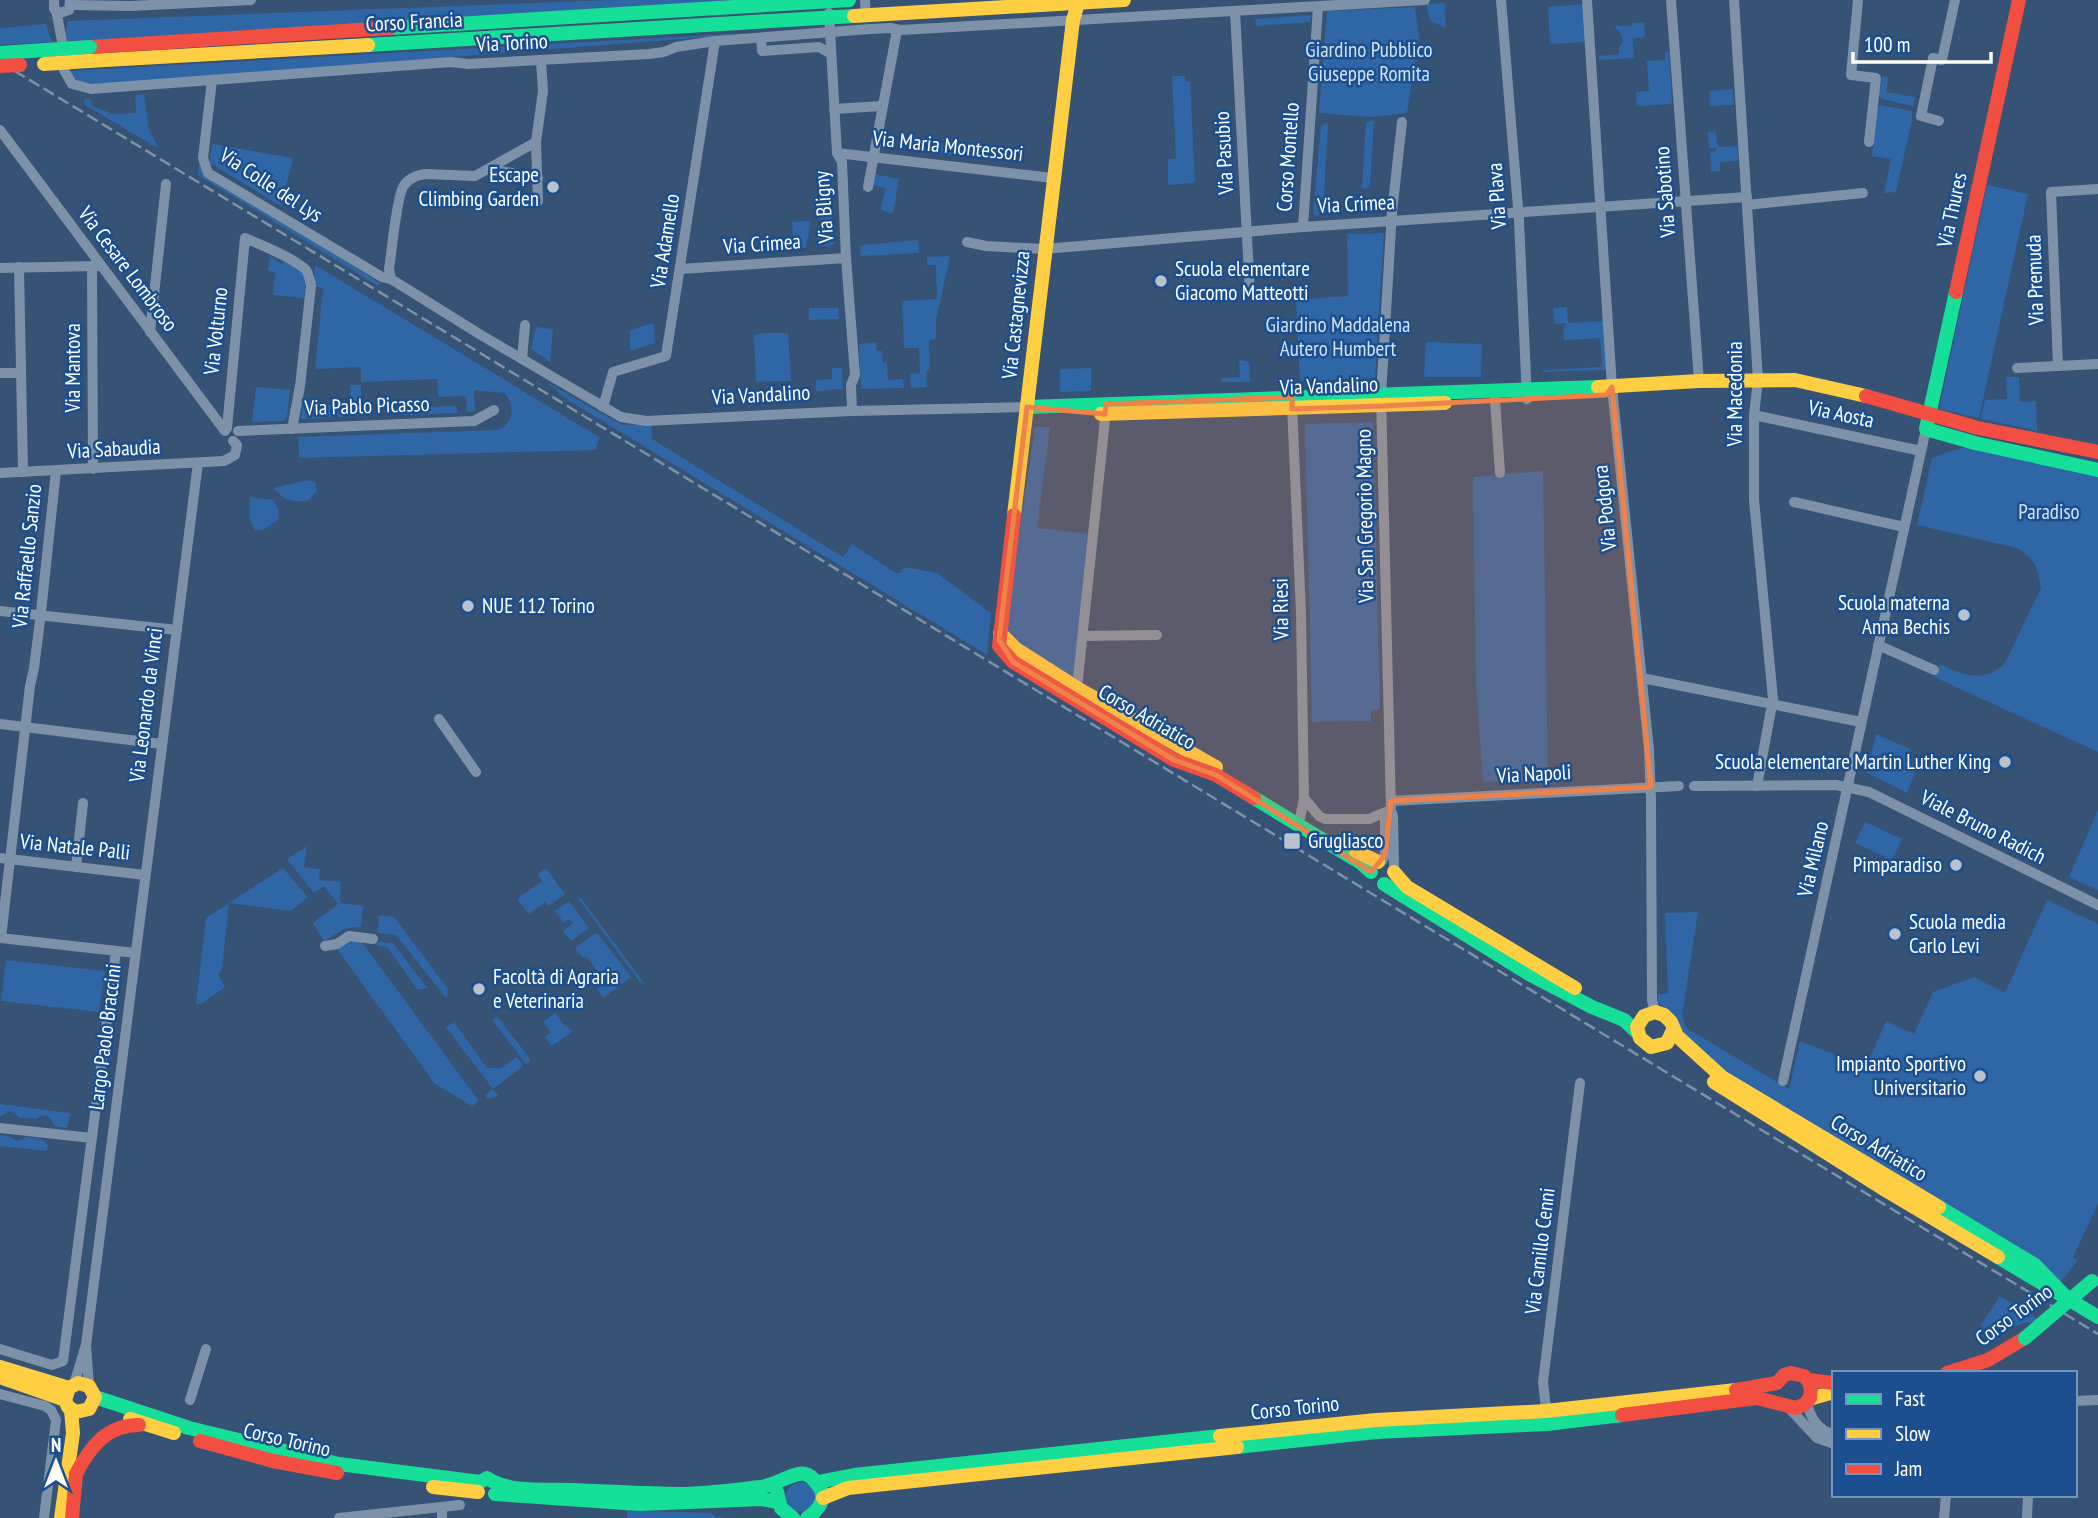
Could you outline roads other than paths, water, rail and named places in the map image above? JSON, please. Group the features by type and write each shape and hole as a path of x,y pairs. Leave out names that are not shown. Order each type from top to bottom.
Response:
{"street":[{"path":"43,0 60,13 66,12 71,2 251,0"},
{"name":"Corso Francia","path":"0,66 89,54 849,0"},
{"path":"865,0 866,16"},
{"name":"Corso Francia","path":"0,53 89,54 830,18 1124,0"},
{"path":"830,33 1425,0"},
{"name":"Via Plava","path":"1501,0 1518,213 1527,395"},
{"name":"Via Podgora","path":"1587,0 1612,387 1651,787 1652,1013"},
{"name":"Via Sabotino","path":"1671,0 1699,381"},
{"name":"Via Macedonia","path":"1734,0 1758,380 1754,415 1754,500 1772,704 1756,786"},
{"path":"1858,0 1851,75 1876,78 1869,142"},
{"path":"1939,121 1921,116 1933,58 1942,60 1955,0"},
{"name":"Via Thures","path":"1926,429 2019,0"},
{"name":"Via Bligny","path":"829,1 837,153 842,162 855,375 851,384 852,411"},
{"name":"Via Castagnevizza","path":"1000,634 1044,249 1073,20 1078,1"},
{"path":"54,6 62,41"},
{"name":"Corso Montello","path":"1303,227 1318,7"},
{"name":"Via Pasubio","path":"1235,11 1250,293"},
{"path":"868,187 871,157 897,30"},
{"name":"Via Torino","path":"64,70 72,84 91,89 451,62 468,65 649,54 715,41 830,33"},
{"path":"761,38 762,51 819,47 831,54"},
{"name":"Via Adamello","path":"603,407 613,372 666,356 715,41"},
{"path":"538,201 536,142 543,91 541,61"},
{"name":"Via Colle del Lys","path":"212,80 203,158 204,169 208,173 603,407 621,417 646,421"},
{"path":"834,109 882,106"},
{"path":"1392,222 1402,122"},
{"name":"Via Cesare Lombroso","path":"0,130 96,266 231,433"},
{"path":"391,279 389,269 399,205 407,181 426,174 475,176 536,142"},
{"name":"Via Maria Montessori","path":"837,153 1054,178"},
{"path":"490,169 538,178"},
{"path":"150,332 166,184"},
{"name":"Via Premuda","path":"2058,366 2051,192 2098,189"},
{"name":"Via Crimea","path":"967,242 986,246 1044,249 1303,227 1863,193"},
{"name":"Via San Gregorio Magno","path":"1384,870 1394,816 1391,805 1381,401 1392,222"},
{"name":"Via Volturno","path":"230,459 235,455 237,445 231,433 245,238 274,250 306,270 310,278 303,369 292,429"},
{"name":"Via Crimea","path":"680,270 846,258"},
{"path":"0,268 96,266"},
{"name":"Via Mantova","path":"93,469 96,266"},
{"path":"19,267 23,472"},
{"path":"522,359 525,325"},
{"path":"2017,368 2098,364"},
{"path":"0,373 21,373"},
{"name":"Via Vandalino","path":"1381,401 1527,395 1603,396 1612,387 1699,381 1796,380 1881,400 1978,428 2098,452"},
{"name":"Via Vandalino","path":"646,421 852,411 1045,406 1106,409 1495,400 1527,395"},
{"path":"1495,400 1500,473"},
{"name":"Via Riesi","path":"1292,403 1301,613 1304,798 1300,819"},
{"name":"Corso Adriatico","path":"1077,688 1106,409"},
{"name":"Via Pablo Picasso","path":"231,433 474,421 494,410"},
{"name":"Via Aosta","path":"1754,415 1921,451"},
{"path":"1926,429 1975,443 2098,470"},
{"name":"Via Milano","path":"1783,1081 1926,429"},
{"name":"Via Sabaudia","path":"0,473 230,459"},
{"name":"Via Leonardo da Vinci","path":"135,953 198,463"},
{"name":"Via Raffaello Sanzio","path":"1,938 5,859 41,615 56,471"},
{"path":"1794,502 1904,527"},
{"path":"0,611 177,630"},
{"name":"Corso Adriatico","path":"1000,634 1016,649 1077,688 1215,766 1371,860 1407,887 1567,984 1605,1003 1667,1017 1673,1030 1698,1057 1723,1077 2098,1317"},
{"name":"Corso Adriatico","path":"1000,634 999,646 1013,662 1174,760 1216,775 1361,863 1384,870 1529,974 1592,1007 1624,1020 1648,1046 1664,1046 1679,1052 1722,1088 1891,1186"},
{"path":"1083,636 1157,635"},
{"path":"1878,645 1934,670"},
{"path":"1642,678 1861,722"},
{"path":"439,719 476,772"},
{"path":"0,724 162,744"},
{"path":"1694,786 1836,785 1849,788"},
{"name":"Via Napoli","path":"1304,798 1319,816 1325,818 1369,818 1391,805 1679,786"},
{"name":"Viale Bruno Radich","path":"1849,788 1869,792 2098,905"},
{"path":"76,867 83,803"},
{"name":"Via Natale Palli","path":"5,859 145,875"},
{"path":"325,946 349,936 373,939"},
{"path":"1,938 135,953"},
{"name":"Largo Paolo Braccini","path":"90,1154 116,951"},
{"name":"Largo Paolo Braccini","path":"110,1157 135,953"},
{"path":"1637,1032 1640,1021 1652,1013"},
{"path":"1664,1046 1671,1039 1673,1030"},
{"name":"Via Camillo Cenni","path":"1547,1418 1543,1382 1580,1083"},
{"name":"Largo Paolo Braccini","path":"94,1122 114,1125"},
{"name":"Largo Paolo Braccini","path":"0,1128 92,1138"},
{"path":"0,1349 52,1365 60,1364 64,1355 90,1154 110,1157 80,1398 72,1518"},
{"name":"Corso Torino","path":"1982,1371 2005,1361 2097,1282"},
{"name":"Corso Torino","path":"1955,1371 1983,1364 2029,1339"},
{"path":"61,1518 86,1345"},
{"path":"190,1400 206,1349"},
{"name":"Corso Torino","path":"0,1367 154,1427 273,1461 324,1471 479,1487"},
{"name":"Corso Torino","path":"818,1482 854,1475 1376,1420 1547,1418 1756,1388 1777,1383 1784,1375 1791,1373 1804,1376 1808,1380 1832,1383"},
{"name":"Corso Torino","path":"0,1377 314,1459 479,1487"},
{"path":"1808,1380 1811,1390 1809,1411 1816,1424 1832,1434"},
{"path":"1777,1383 1776,1391 1785,1405 1817,1438 1832,1443"},
{"name":"Corso Torino","path":"817,1511 848,1488 1376,1432 1757,1398 1802,1407 1808,1401 1832,1393"},
{"path":"0,1394 44,1406 51,1410 56,1420 44,1518"},
{"path":"2077,1401 2098,1400"},
{"path":"77,1472 103,1435 116,1427 129,1424 154,1427"},
{"name":"Corso Torino","path":"495,1489 681,1494 764,1487 802,1473 818,1482 822,1489 817,1511"},
{"name":"Corso Torino","path":"479,1487 487,1478 495,1489 640,1504 762,1499 777,1502"},
{"path":"782,1482 777,1492 777,1502 781,1511 793,1518"},
{"path":"48,1483 64,1495"},
{"path":"1944,1518 1946,1497"},
{"path":"2027,1518 2028,1497"},
{"path":"339,1518 442,1513 460,1505"}],"railway":[{"path":"0,62 2098,1334"}],"place":[{"name":"Escape Climbing Garden","path":"553,187"},
{"name":"Scuola elementare Giacomo Matteotti","path":"1161,281"},
{"name":"NUE 112 Torino","path":"468,606"},
{"name":"Scuola materna Anna Bechis","path":"1964,615"},
{"name":"Scuola elementare Martin Luther King","path":"2005,762"},
{"name":"Grugliasco","path":"1292,841"},
{"name":"Pimparadiso","path":"1956,865"},
{"name":"Scuola media Carlo Levi","path":"1895,934"},
{"name":"Facoltà di Agraria e Veterinaria","path":"479,989"},
{"name":"Impianto Sportivo Universitario","path":"1980,1076"}],"park label":[{"name":"Giardino Pubblico Giuseppe Romita","path":"1369,62"},
{"name":"Giardino Maddalena Autero Humbert","path":"1338,337"},
{"name":"Paradiso","path":"2049,512"}]}
